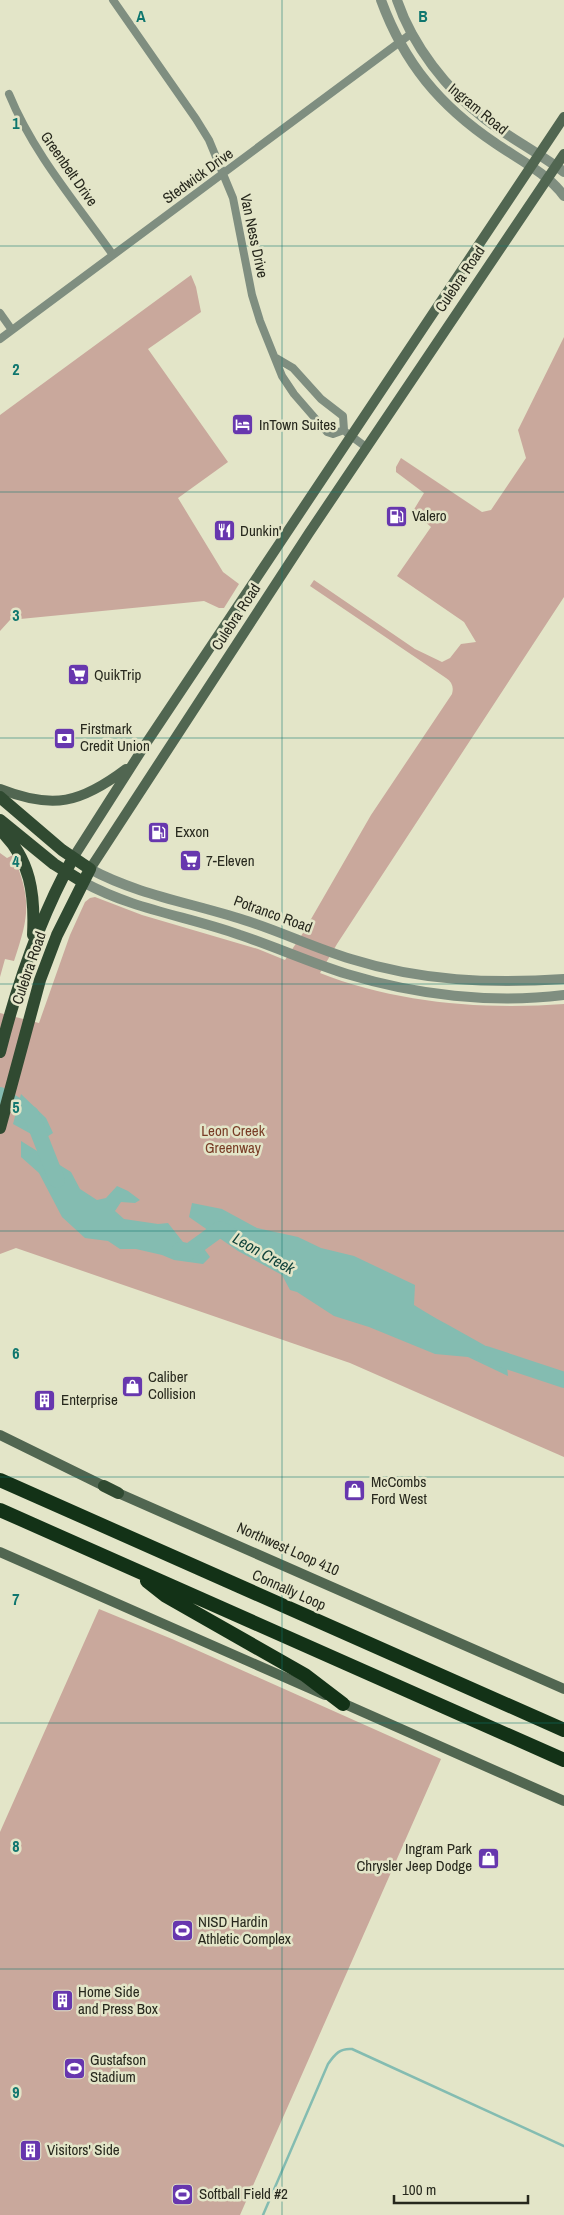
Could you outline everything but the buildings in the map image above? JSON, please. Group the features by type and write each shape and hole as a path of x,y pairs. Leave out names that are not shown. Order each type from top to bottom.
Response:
{"highway":[{"name":"Connally Loop","path":"0,1480 564,1730"},
{"path":"0,1510 564,1760"},
{"path":"130,1568 166,1596 305,1674 344,1704"}],"main road":[{"name":"Culebra Road","path":"0,1052 11,1008 33,943 74,858 348,433 564,117"},
{"name":"Culebra Road","path":"0,1128 30,1013 51,949 90,868 366,447 548,179 560,169 564,154"},
{"path":"0,789 40,801 69,800 95,791 133,764"},
{"name":"Potranco Road","path":"0,797 74,858 90,868"},
{"name":"Potranco Road","path":"0,820 66,872 83,882"},
{"path":"0,830 18,851 27,870 34,906 33,943"},
{"name":"Northwest Loop 410","path":"0,1435 104,1486 564,1689"},
{"path":"0,1552 564,1801"}],"street":[{"name":"Van Ness Drive","path":"112,0 209,140 233,198 252,295 260,321 282,376 294,394 327,432 333,434 348,433"},
{"name":"Ingram Road","path":"381,0 399,42 429,86 449,108 475,130 548,179 564,196"},
{"name":"Ingram Road","path":"397,0 412,33 442,76 462,98 484,118 560,169"},
{"name":"Stedwick Drive","path":"0,339 224,175 412,33"},
{"name":"Greenbelt Drive","path":"9,94 17,114 34,143 113,255"},
{"path":"0,312 12,330"},
{"path":"276,358 293,368 320,399 343,416 348,433 366,447"},
{"name":"Potranco Road","path":"90,868 145,891 243,919 351,959 398,971 443,978 524,982 564,979"},
{"name":"Potranco Road","path":"83,882 142,907 240,934 347,974 396,986 442,994 486,998 564,995"},
{"path":"347,974 351,959"},
{"path":"524,982 524,998"}],"green space":[{"path":"191,275 196,287 201,312 148,349 228,462 178,498 223,572 239,584 224,608 219,608 204,601 10,620 0,631 0,415"},
{"name":"Leon Creek Greenway","path":"564,337 564,597 337,944 320,973 379,991 409,998 440,1002 502,1006 564,1004 564,1457 350,1363 16,1248 0,1254 0,1013 39,1023 70,935 85,902 95,897 142,915 258,949 285,960 303,933 371,815 452,694 453,689 451,683 446,678 310,586 314,580 415,649 442,662 450,658 461,644 476,642 464,622 397,576 431,527 413,511 424,493 396,472 396,467 401,458 482,512 491,510 526,458 518,430"},
{"path":"0,853 7,858 13,855 26,896 26,908 23,932 14,961 5,959 0,977"},
{"name":"NISD Hardin Athletic Complex","path":"99,1609 172,1639 441,1759 240,2215 0,2215 0,1832"}],"water":[{"path":"21,1094 46,1118 53,1133 42,1140 13,1124"},
{"path":"21,1141 71,1172 80,1189 97,1200 106,1198 117,1186 128,1191 140,1200 135,1203 121,1202 115,1211 124,1219 158,1224 168,1223 183,1242 202,1246 210,1257 203,1264 174,1260 136,1249 120,1249 108,1241 85,1238 62,1217 39,1173 21,1157"},
{"path":"192,1203 222,1209 257,1228 298,1237 321,1248 354,1256 415,1285 414,1305 506,1358 508,1376 468,1357 435,1354 369,1327 334,1316 297,1292 290,1290 282,1275 238,1251 189,1217"}],"waterway":[{"name":"Leon Creek","path":"0,1095 31,1114 57,1180"},
{"name":"Leon Creek","path":"180,1250 187,1253 220,1229 231,1235"},
{"name":"Leon Creek","path":"486,1354 564,1380"},
{"path":"263,2215 328,2064 336,2055 344,2050 352,2049 564,2146"}],"place":[{"name":"InTown Suites","path":"243,425"},
{"name":"Valero","path":"396,516"},
{"name":"Dunkin'","path":"224,531"},
{"name":"QuikTrip","path":"78,675"},
{"name":"Firstmark Credit Union","path":"64,738"},
{"name":"Exxon","path":"159,832"},
{"name":"7-Eleven","path":"190,861"},
{"name":"Caliber Collision","path":"132,1386"},
{"name":"Enterprise","path":"45,1400"},
{"name":"McCombs Ford West","path":"355,1491"},
{"name":"Ingram Park Chrysler Jeep Dodge","path":"488,1858"},
{"name":"NISD Hardin Athletic Complex","path":"182,1931"},
{"name":"Home Side and Press Box","path":"62,2001"},
{"name":"Gustafson Stadium","path":"74,2069"},
{"name":"Visitors' Side","path":"31,2150"},
{"name":"Softball Field #2","path":"183,2194"}]}
